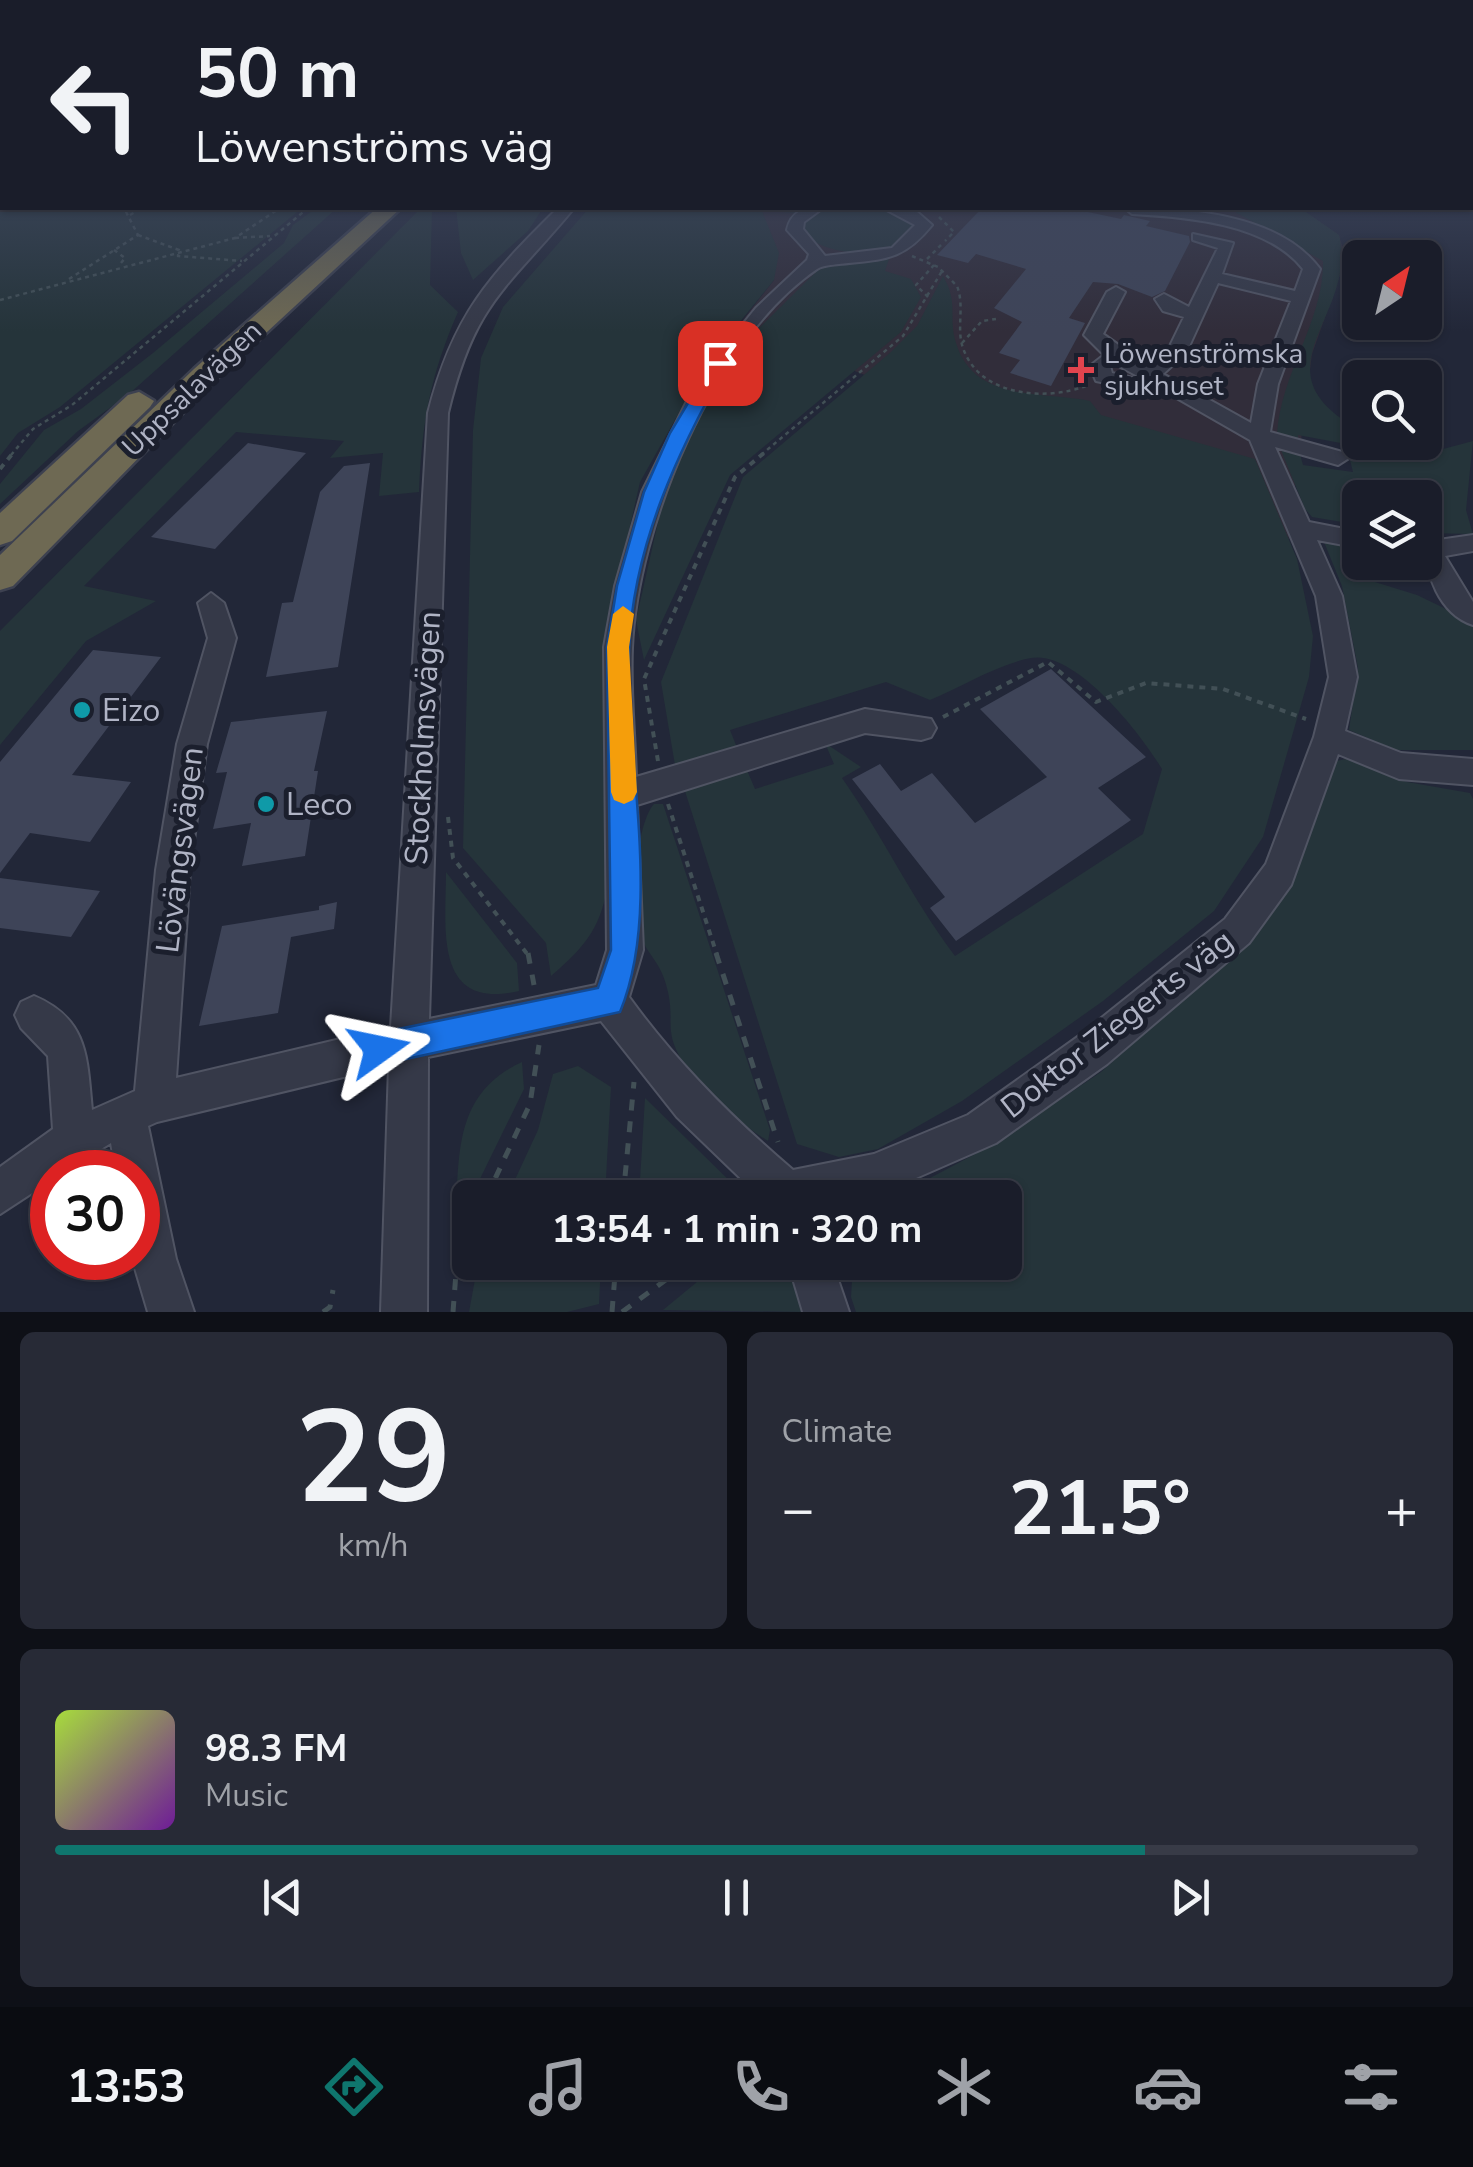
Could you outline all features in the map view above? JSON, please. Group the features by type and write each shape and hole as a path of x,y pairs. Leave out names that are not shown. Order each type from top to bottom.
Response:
{"highway":[{"name":"Uppsalavägen","path":"0,533 161,380 359,210"},
{"name":"Uppsalavägen","path":"0,577 204,375 388,210"}],"street":[{"name":"Stockholmsvägen","path":"404,1312 409,1042 438,413 448,363 478,300 564,210"},
{"path":"809,252 795,230 797,220 812,210"},
{"path":"809,252 896,252 930,221 897,210"},
{"path":"1135,210 1160,220 1247,230"},
{"path":"1219,210 1247,230 1306,256 1312,269 1304,299 1268,384 1259,436"},
{"path":"1152,376 1160,362 1176,353 1227,246 1199,237"},
{"path":"609,1001 625,950 618,647 628,586 654,492 704,385 809,252"},
{"path":"1214,277 1304,299"},
{"path":"1116,292 1093,335 1120,359 1259,436 1338,458"},
{"path":"1164,299 1169,308 1195,314"},
{"path":"1120,359 1105,360 1100,366 1103,377 1179,393"},
{"name":"Doktor Ziegerts väg","path":"853,1180 875,1175 982,1130 1092,1050 1237,931 1279,874 1330,733 1343,677 1330,596 1259,436"},
{"path":"1300,529 1342,537"},
{"path":"1442,549 1473,543"},
{"path":"1442,577 1457,604 1473,615"},
{"name":"Lövängsvägen","path":"138,1150 140,1109 192,744 222,638 211,603"},
{"path":"624,796 865,721 921,728"},
{"path":"1330,733 1399,766 1469,778"},
{"path":"0,1193 74,1139 140,1109 409,1042 537,1019 609,1001"},
{"path":"609,1001 638,1042 720,1136 771,1180"},
{"path":"34,1015 67,1047 74,1139"},
{"name":"Lövängsvägen","path":"160,1267 171,1312"},
{"path":"816,1280 826,1312"}],"path":[{"path":"125,210 138,235 180,250"},
{"path":"130,215 139,210"},
{"path":"236,238 277,210"},
{"path":"0,469 33,429 72,405 305,210"},
{"path":"65,281 138,235"},
{"path":"0,300 180,250 236,238 272,236"},
{"path":"926,260 941,245"},
{"path":"114,250 125,258 116,267"},
{"path":"180,250 178,256 189,259 242,262"},
{"path":"896,252 926,260 942,271 961,295 964,353 980,371 1003,386 1030,394 1062,395 1103,377"},
{"path":"928,297 916,285 934,265"},
{"path":"786,1180 784,1159 662,785 644,679 736,477 903,336 942,271"},
{"path":"962,342 982,321 996,319"},
{"path":"921,728 1048,662 1096,702 1146,683 1223,688 1330,733"},
{"path":"449,800 453,858 526,948 537,1019 541,1069 533,1099 495,1180"},
{"path":"625,1180 638,1042"},
{"path":"453,1312 455,1280"},
{"path":"612,1312 615,1280"},
{"path":"622,1312 666,1280"},
{"path":"323,1312 330,1306 333,1290"}],"shaded area":[{"path":"0,210 300,210 60,407 18,433 0,456"},
{"path":"313,210 335,210 129,394 78,431 0,504 0,484 44,430 81,409 153,353 284,243 293,225"},
{"path":"432,210 430,285 458,312 429,400 419,492 379,496 383,453 330,458 344,441 236,432 84,586 156,601 86,641 0,745 0,631 417,212"},
{"path":"456,210 542,210 528,231 473,280 461,253"},
{"path":"587,210 802,210 762,211 779,253 774,280 708,361 640,482 605,637 609,877 606,894 591,933 551,976 546,943 463,848 473,430 481,358 503,307"},
{"name":"Löwenströmska sjukhuset","path":"754,210 1303,210 1339,235 1342,246 1341,272 1312,354 1288,543 739,325 774,280"},
{"path":"818,210 884,210 912,221 915,227 891,248 856,253 818,244 800,231 801,222"},
{"path":"1232,210 1303,210 1339,235 1341,264 1335,292 1310,364 1313,386 1328,408 1342,418 1342,443 1298,435 1298,443 1277,435 1280,412 1321,283 1323,261"},
{"path":"867,257 889,259 885,271 911,279 921,297 901,332 730,475 644,660 636,620 659,518 680,452 709,392 744,343 823,265"},
{"path":"943,276 951,294 956,343 965,362 978,376 1012,391 1090,401 1101,415 1255,459 1297,559 1313,636 1309,677 1263,837 1214,911 1103,1001 962,1101 878,1149 839,1157 797,1144 684,788 746,768 755,789 834,764 825,743 861,767 842,778 955,956 1143,834 1162,769 1123,716 1087,680 1049,659 1031,658 993,670 930,700 886,682 730,730 738,750 676,771 661,682 743,477 917,326"},
{"path":"1473,441 1466,510 1473,534 1442,533 1442,480 1342,480 1342,522 1312,517 1305,509 1279,445 1299,450 1303,465 1353,472 1350,460 1442,460 1442,449"},
{"path":"1324,542 1342,543 1342,580 1368,580 1417,595 1473,622 1473,750 1396,750 1349,730 1358,668 1342,586"},
{"path":"1351,758 1407,782 1470,793 1473,799 1473,1312 856,1312 851,1297 852,1280 1022,1280 1022,1180 926,1180 994,1144 1101,1072 1254,936 1331,762"},
{"path":"654,804 663,804 770,1130 768,1141 711,1098 692,1076 674,1043 665,982 641,938 636,909 636,869 642,830"},
{"path":"446,872 517,963 519,991 491,994 471,989 458,977 446,940"},
{"path":"522,1062 524,1089 479,1180 458,1180 463,1132 470,1111 499,1076"},
{"path":"578,1066 611,1087 606,1180 515,1180 538,1130 553,1074"},
{"path":"645,1098 729,1180 640,1180"},
{"path":"475,1280 600,1280 599,1304 567,1312 469,1312"},
{"path":"699,1280 794,1280 808,1312 663,1310"}],"building":[{"path":"980,210 1078,210 1121,219 1124,215 1150,221 1146,226 1189,236 1190,242 1165,291 1152,297 1118,284 1093,282 1069,318 1085,323 1051,386 1010,373 1020,360 999,353 1022,322 994,308 1026,269 976,254 968,263 937,255"},
{"path":"248,443 306,453 215,549 151,537"},
{"path":"370,463 338,667 266,677 282,603 293,602 320,492 344,466"},
{"name":"Eizo","path":"93,650 161,657 72,775 131,782 90,842 30,833 0,873 0,762"},
{"path":"1051,669 1146,757 1098,788 1131,820 956,941 930,908 945,897 852,779 880,764 901,791 932,773 975,823 1047,777 980,709"},
{"path":"327,711 314,771 318,771 305,856 242,866 251,823 213,829 227,772 216,773 231,722"},
{"path":"0,878 100,891 71,937 0,928"},
{"path":"337,902 334,929 291,937 278,1013 199,1026 222,926 319,910 319,906"}],"slow traffic":[{"path":"623,614 618,647 624,792"}],"place":[{"name":"Löwenströmska sjukhuset","path":"1081,370"},
{"name":"Eizo","path":"82,710"},
{"name":"Leco","path":"266,804"}],"route":[{"path":"379,1049 609,1001 625,950 618,647 628,586 654,492 679,433 720,363"}]}
